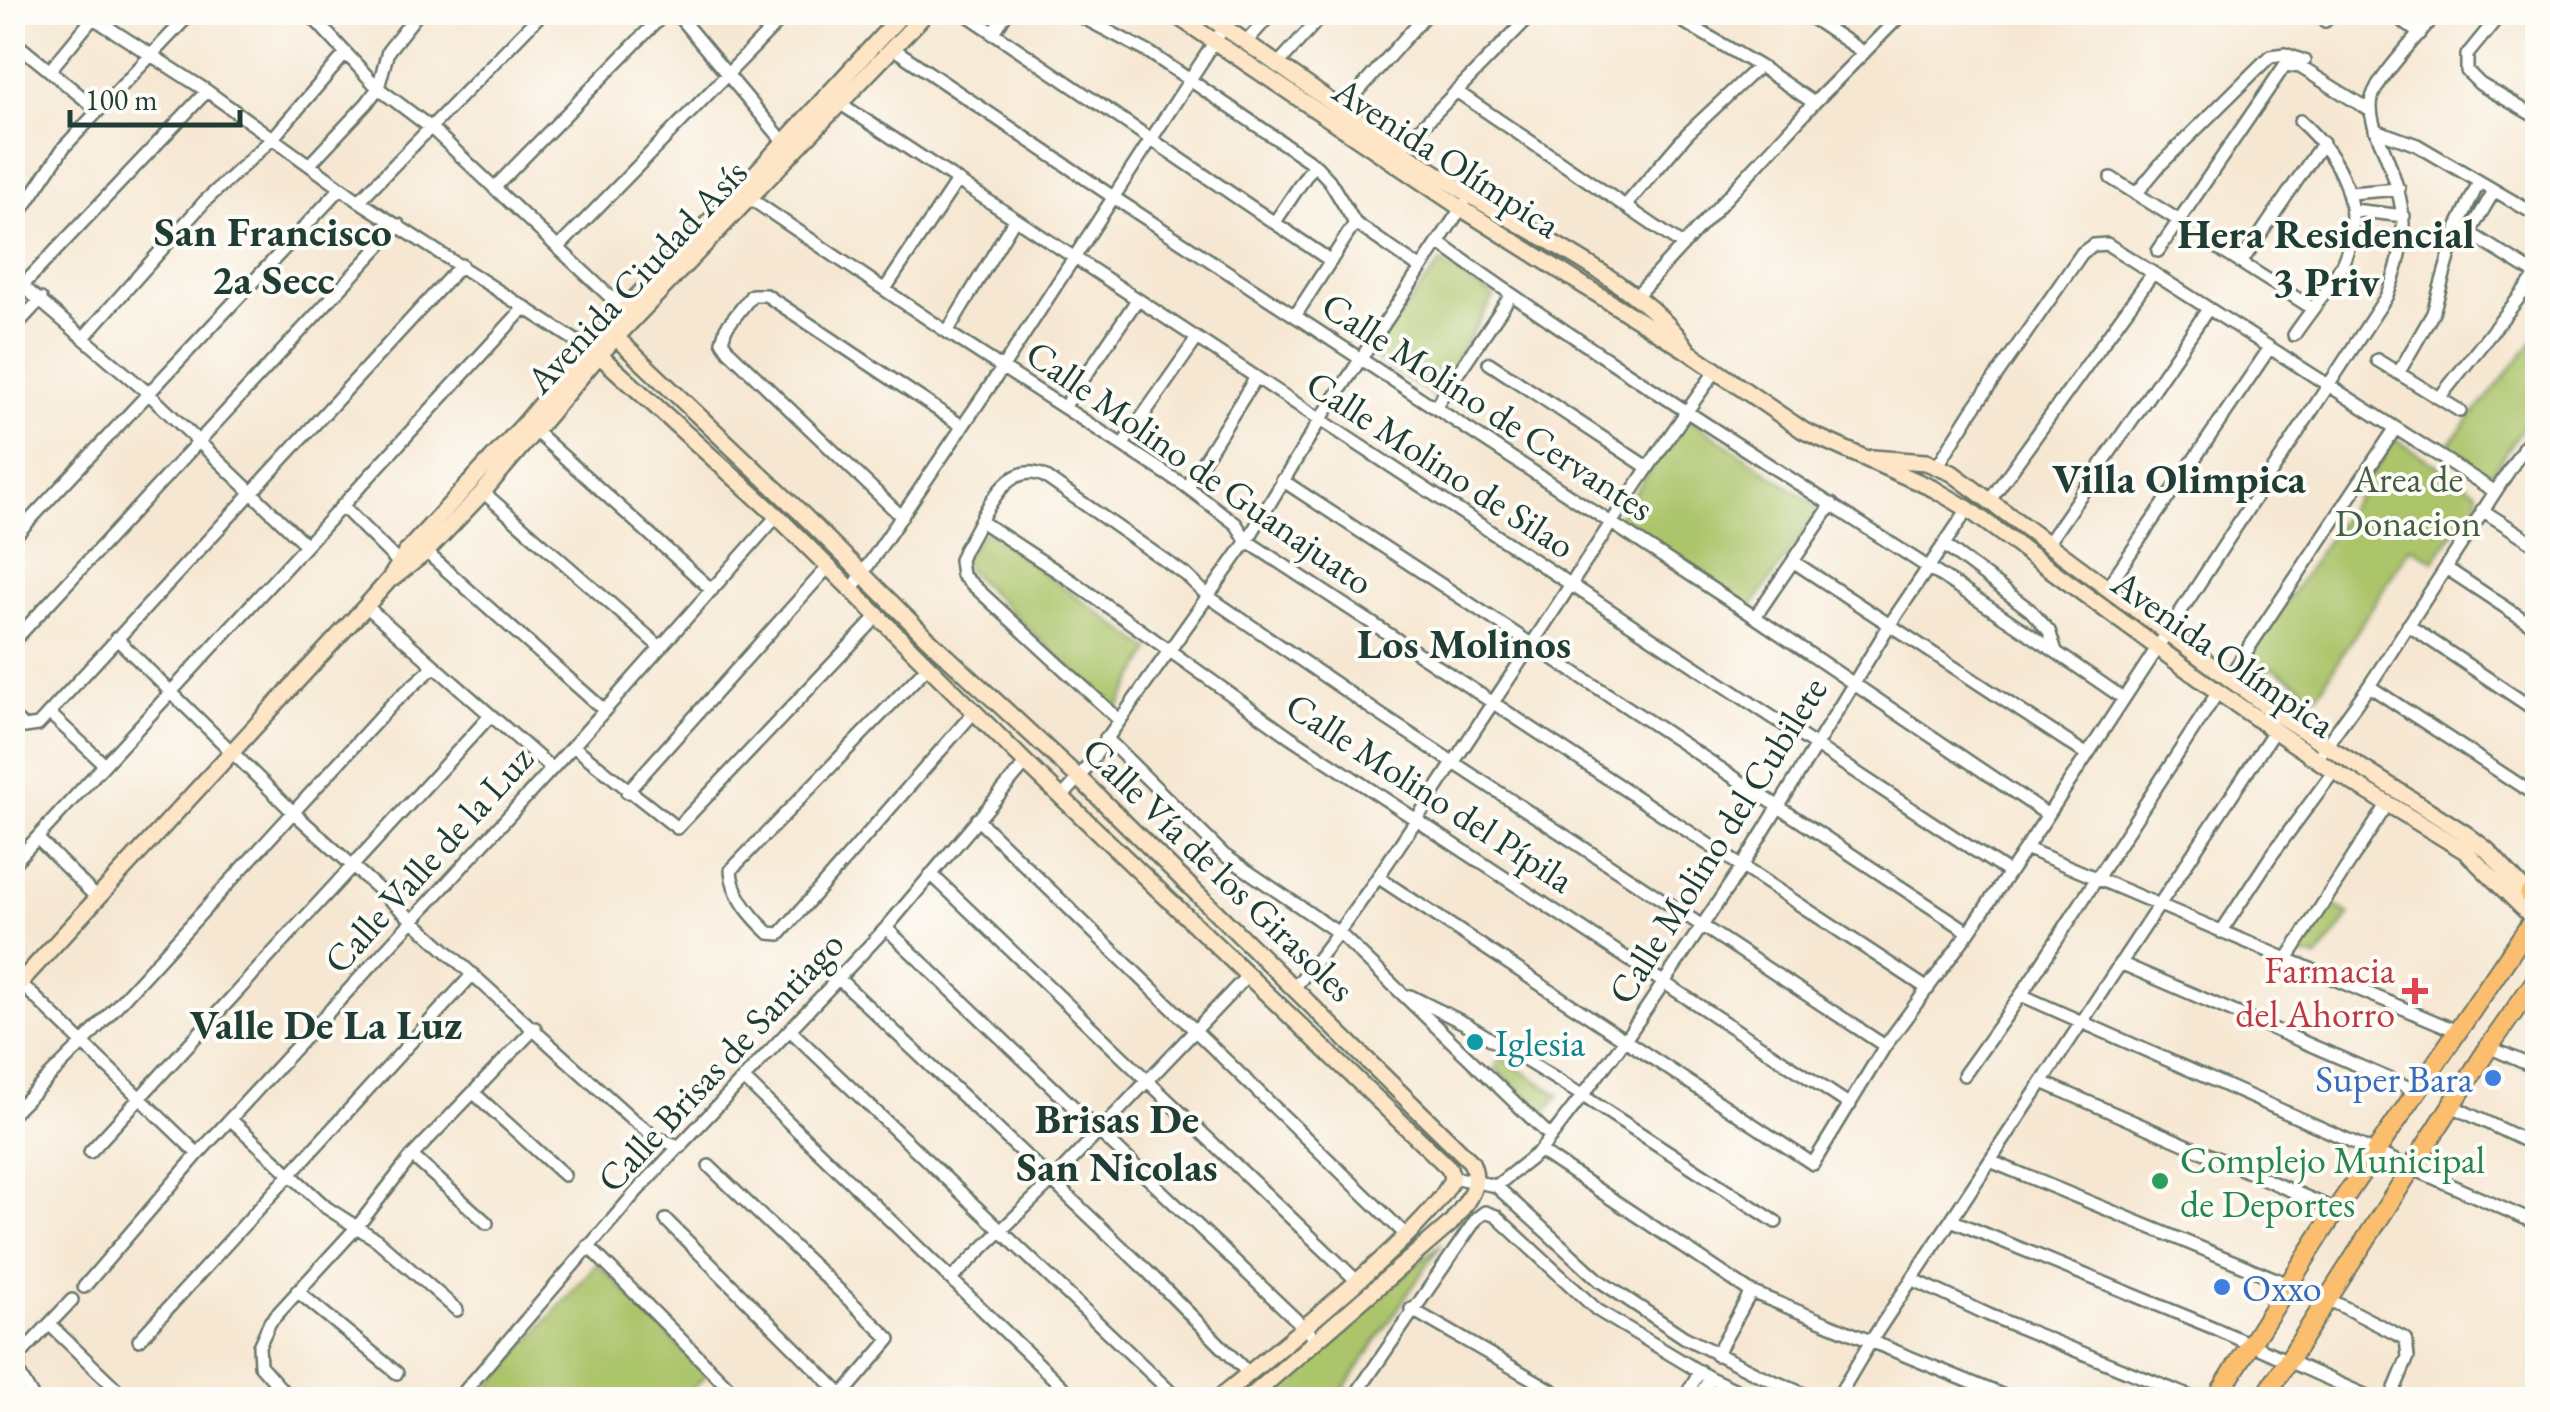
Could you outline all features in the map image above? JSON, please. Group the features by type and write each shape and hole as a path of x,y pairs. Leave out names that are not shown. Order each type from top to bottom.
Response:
{"main road":[{"path":"2215,1400 2535,908"},
{"path":"2263,1400 2538,977"}],"street":[{"path":"12,225 64,147 192,12"},
{"path":"309,165 378,88 388,51 418,12"},
{"path":"359,200 543,12"},
{"path":"494,188 666,12"},
{"path":"676,12 784,142"},
{"path":"558,248 788,12"},
{"name":"Avenida Ciudad Asís","path":"15,983 366,606 525,423 745,195 784,142 904,12"},
{"name":"Avenida Ciudad Asís","path":"611,333 623,310 841,104 927,12"},
{"path":"963,12 1331,260"},
{"path":"993,34 1006,12"},
{"path":"1072,12 1108,28 1189,78 1314,164 1329,180 1355,223 1420,268"},
{"name":"Avenida Olímpica","path":"1171,12 1466,202 1804,431 1934,489 1968,509 2321,752 2334,771 2465,851 2535,908"},
{"name":"Avenida Olímpica","path":"1202,12 1400,149 1466,202 1635,297 1674,329 1689,352"},
{"path":"1246,42 1274,12"},
{"path":"1278,64 1325,12"},
{"path":"1342,110 1428,12"},
{"path":"1400,149 1534,12"},
{"path":"1667,12 1814,103"},
{"path":"1803,12 1864,54"},
{"path":"1635,297 1904,12"},
{"path":"2390,12 2424,29"},
{"path":"2414,12 2424,29"},
{"path":"1379,878 1812,1164 1885,1046 2026,848 2386,297 2398,269 2404,216 2400,190 2371,107 2377,87 2437,12"},
{"path":"2502,12 2466,56 2466,70 2480,84 2538,118"},
{"path":"309,13 378,88 431,128 623,310"},
{"path":"50,70 92,15 207,91 341,188 593,352"},
{"path":"852,590 1004,366 1224,28"},
{"path":"12,40 98,110"},
{"name":"Calle Molino de Cervantes","path":"894,49 1113,198 1755,617 2048,815"},
{"path":"85,336 205,201 272,140 346,53"},
{"path":"2136,194 2273,55 2285,54 2371,107"},
{"path":"2158,251 2282,67 2301,63"},
{"path":"1626,205 1687,134 1758,66"},
{"path":"2246,81 2261,95"},
{"path":"24,285 207,91"},
{"path":"1456,91 1681,244"},
{"name":"Calle Molino de Silao","path":"841,104 2009,873"},
{"path":"2294,335 2344,260 2353,210 2350,193 2323,142 2300,121"},
{"path":"2376,130 2417,145 2538,216"},
{"path":"2241,263 2323,142"},
{"path":"2386,155 2417,145"},
{"path":"1275,222 1314,164"},
{"path":"2111,178 2178,220"},
{"path":"885,289 957,181"},
{"path":"2399,372 2433,314 2480,182"},
{"path":"12,539 341,188"},
{"path":"2350,193 2400,190"},
{"path":"2464,229 2494,190"},
{"name":"Calle Molino de Guanajuato","path":"745,195 1187,487 1236,524 1247,541 1928,989"},
{"path":"1063,796 1247,541 1320,420 1466,202"},
{"path":"2353,210 2404,216"},
{"path":"947,332 1014,220"},
{"path":"1294,316 1355,223"},
{"path":"12,643 400,225"},
{"path":"2440,398 2538,275 2464,229"},
{"path":"1438,242 1510,295 2123,698"},
{"path":"1938,465 2082,253 2093,245 2106,244 2494,492"},
{"path":"2216,247 2312,308"},
{"path":"12,717 29,728 38,724 461,265"},
{"path":"1990,500 2153,273"},
{"path":"12,276 148,392 305,544"},
{"path":"900,515 728,352 722,341 726,328 752,295 766,295 962,426"},
{"path":"1435,408 1510,295"},
{"path":"12,330 41,300"},
{"path":"1065,406 1137,300"},
{"path":"12,865 525,307"},
{"path":"2047,544 2208,309"},
{"name":"Calle Vía de los Girasoles","path":"611,333 1079,778 1464,1153 1475,1169 1476,1182"},
{"path":"1122,444 1196,340"},
{"path":"2106,589 2269,348"},
{"name":"Avenida Ciudad Asís","path":"402,566 426,552 483,492 536,432 593,352"},
{"name":"Calle Vía de los Girasoles","path":"593,352 777,516 1026,763 1380,1105 1437,1155 1452,1177"},
{"path":"2377,360 2460,411"},
{"path":"1488,363 1647,467"},
{"path":"1294,988 1340,934 1418,821 1534,646 1610,522 1715,372"},
{"path":"1187,487 1255,379"},
{"path":"2321,752 2369,686 2538,426"},
{"path":"1964,1075 2021,995 2395,428"},
{"path":"536,432 712,590"},
{"path":"2522,448 2538,458"},
{"name":"Avenida Olímpica","path":"1858,457 1909,459 1938,465 2106,589 2162,642"},
{"path":"1118,720 962,575 960,560 1010,478 1020,472 1034,472 1381,715 1885,1046"},
{"path":"1282,480 1969,932"},
{"path":"483,492 660,647"},
{"path":"1755,617 1832,504"},
{"path":"342,506 402,566"},
{"name":"Calle Molino del Cubilete","path":"1496,1186 1551,1138 1625,1040 1743,865 1814,744 1968,509"},
{"path":"2482,510 2538,546"},
{"name":"Calle Valle de la Luz","path":"84,1287 198,1154 777,516"},
{"name":"Calle Molino del Pípila","path":"982,522 1418,821 1850,1105"},
{"path":"1944,545 2030,610 2049,630 2056,651"},
{"path":"426,552 604,710"},
{"path":"1794,562 2086,754"},
{"path":"627,792 828,566"},
{"path":"2446,568 2538,629"},
{"path":"366,606 550,768"},
{"path":"572,746 677,828 877,617"},
{"path":"2408,626 2538,712"},
{"path":"116,638 293,812 632,1119 657,1138 681,1147"},
{"path":"928,666 731,870 731,882 754,919 769,934 780,934 975,711"},
{"path":"12,1114 401,696 434,668"},
{"name":"Avenida Olímpica","path":"2223,686 2274,730 2321,752 2466,834 2487,850 2535,908"},
{"path":"2369,686 2538,797"},
{"path":"49,712 104,764"},
{"path":"90,1152 490,716"},
{"path":"1836,1400 2274,730"},
{"path":"1106,738 1224,855 1340,934 1551,1138"},
{"name":"Calle Brisas de Santiago","path":"458,1400 588,1246 886,928 1026,763"},
{"path":"2222,932 2271,856 2334,771"},
{"path":"2287,959 2387,805"},
{"path":"977,819 1407,1236"},
{"path":"38,838 97,898"},
{"path":"2026,848 2457,1031"},
{"path":"930,874 1356,1280"},
{"path":"886,928 1316,1339"},
{"path":"2120,963 2417,1091"},
{"path":"139,1340 472,974"},
{"path":"951,1279 1051,1182 1247,976"},
{"path":"839,979 1147,1271 1248,1373"},
{"path":"15,983 198,1154"},
{"path":"1402,992 1468,1025 1584,1096 1776,1222"},
{"path":"2021,995 2538,1224"},
{"path":"291,1400 266,1376 260,1364 259,1346 270,1322 356,1227 412,1156 535,1028"},
{"path":"791,1030 1179,1400"},
{"path":"2490,1047 2538,1069"},
{"path":"745,1080 1076,1400"},
{"path":"2042,1082 2336,1210"},
{"path":"474,1093 564,1175"},
{"path":"2452,1106 2538,1147"},
{"path":"230,1119 327,1208 458,1310"},
{"path":"1540,1150 1751,1292 2014,1400"},
{"path":"412,1156 488,1222"},
{"path":"1990,1161 2288,1284"},
{"path":"666,1220 840,1397 890,1339 709,1166"},
{"path":"1217,1400 1407,1236 1448,1191 1452,1177 1496,1186 1620,1296 1716,1355 1818,1400"},
{"path":"1248,1400 1450,1224 1476,1182"},
{"path":"1352,1400 1411,1309 1484,1212 1496,1216 1597,1310 1705,1374 1758,1400"},
{"path":"1951,1220 2376,1400"},
{"path":"588,1246 739,1399"},
{"path":"1912,1279 1989,1315 2198,1400"},
{"path":"298,1291 397,1373"},
{"path":"1716,1355 1751,1292"},
{"path":"34,1400 18,1372 20,1355 72,1300"},
{"path":"2330,1300 2406,1339 2409,1349 2390,1400"},
{"path":"1411,1309 1570,1400"},
{"path":"48,1324 128,1400"},
{"path":"1683,1400 1705,1374"},
{"path":"1697,1400 1705,1374"}],"green space":[{"path":"1441,262 1494,297 1434,397 1370,356"},
{"name":"Area de Donacion","path":"2537,337 2537,405 2494,471 2485,475 2445,449"},
{"path":"1687,417 1820,508 1751,608 1617,518"},
{"name":"Area de Donacion","path":"2395,439 2477,491 2478,499 2434,560 2410,546 2317,695 2271,667 2254,688 2239,677 2241,669"},
{"path":"985,531 1151,650 1116,712 961,564"},
{"path":"2333,905 2350,915 2317,959 2295,953"},
{"path":"1501,1057 1559,1095 1544,1114 1495,1068"},
{"path":"1442,1243 1337,1399 1261,1399"},
{"path":"597,1263 707,1374 683,1399 478,1400"}],"place":[{"name":"Farmacia del Ahorro","path":"2415,991"},
{"name":"Iglesia","path":"1475,1042"},
{"name":"Super Bara","path":"2493,1078"},
{"name":"Complejo Municipal de Deportes","path":"2160,1181"},
{"name":"Oxxo","path":"2222,1287"}],"district":[{"name":"San Francisco 2a Secc","path":"273,255"},
{"name":"Hera Residencial 3 Priv","path":"2326,257"},
{"name":"Villa Olimpica","path":"2179,478"},
{"name":"Los Molinos","path":"1464,643"},
{"name":"Valle De La Luz","path":"326,1024"},
{"name":"Brisas De San Nicolas","path":"1117,1142"}]}
